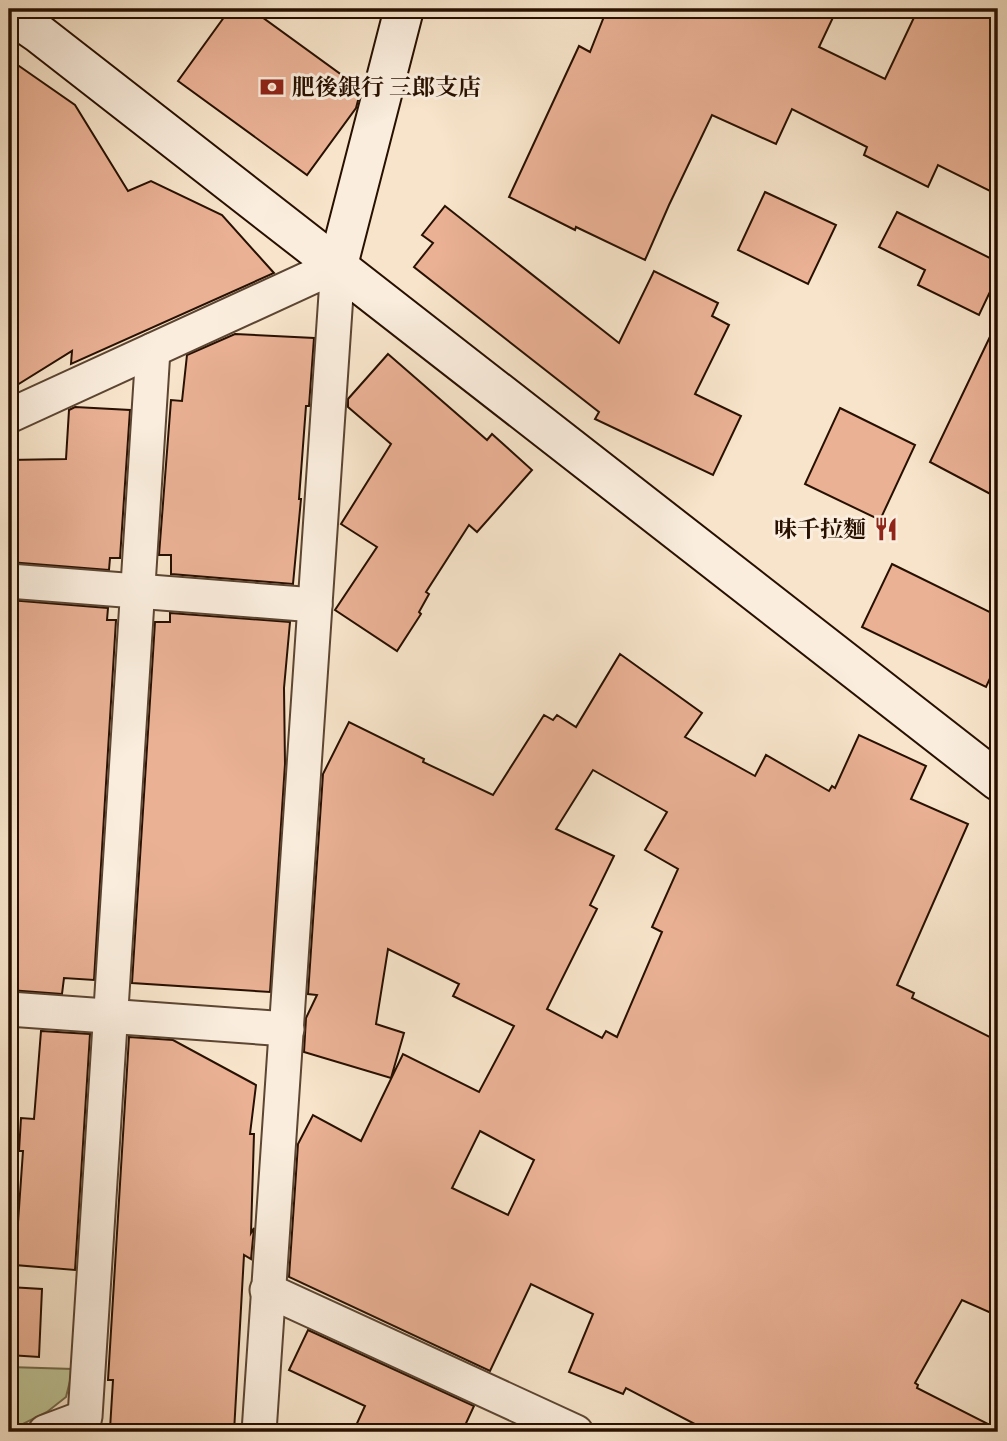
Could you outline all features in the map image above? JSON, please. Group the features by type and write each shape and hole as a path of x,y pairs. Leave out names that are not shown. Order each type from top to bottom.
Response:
{"street":[{"path":"259,1432 338,265 404,9"},
{"path":"9,13 338,265 998,781"},
{"path":"9,416 338,265"},
{"path":"45,1432 85,1424 153,350"},
{"path":"9,581 315,605"},
{"path":"9,1009 287,1028"},
{"path":"267,1290 576,1432"}],"green space":[{"path":"9,1367 73,1369 66,1397 47,1412 9,1431"}],"building":[{"name":"肥後銀行 三郎支店","path":"230,9 251,9 361,89 356,108 307,175 178,81"},
{"path":"607,9 837,9 819,47 885,79 918,9 998,9 998,195 938,165 928,187 864,155 867,147 792,109 776,144 712,115 645,260 576,227 575,230 509,197 579,46 590,52"},
{"path":"9,59 75,105 128,191 151,181 222,215 274,273 71,364 72,351 9,390"},
{"path":"765,192 836,225 808,284 738,250"},
{"path":"445,206 619,343 654,271 718,303 712,316 729,325 695,394 741,416 713,475 595,419 599,412 414,267 433,243 422,235"},
{"path":"897,212 998,262 998,275 979,315 918,285 925,270 879,247"},
{"path":"998,320 998,498 930,462"},
{"path":"235,334 314,338 309,406 306,406 293,584 171,574 171,555 159,555 171,400 182,401 187,355"},
{"path":"388,354 487,440 492,434 532,470 477,532 469,525 426,592 429,594 419,612 421,614 397,651 335,610 377,547 341,524 391,444 348,407 348,399"},
{"path":"75,407 130,410 120,558 110,558 109,570 9,562 9,460 66,459 69,410"},
{"path":"840,408 915,445 880,520 805,484"},
{"path":"892,564 998,616 998,661 986,687 862,627"},
{"path":"9,600 108,608 107,620 116,620 94,980 64,978 62,994 9,990"},
{"path":"170,613 290,622 284,688 285,764 270,992 132,983 155,622 170,622"},
{"path":"620,654 702,713 685,737 755,776 766,755 829,791 832,786 835,788 859,735 926,766 911,799 968,824 897,985 914,993 912,998 998,1041 998,1316 962,1300 915,1383 917,1388 998,1429 998,1432 710,1432 626,1388 623,1394 569,1372 593,1314 531,1284 490,1371 289,1277 298,1144 313,1115 361,1141 403,1054 479,1092 514,1026 453,996 459,984 388,949 376,1024 404,1033 391,1078 304,1052 306,1018 317,995 308,994 323,774 349,722 424,759 423,762 493,795 544,715 553,720 557,715 576,727","holes":["593,770 667,812 645,850 678,869 652,927 662,932 617,1037 606,1031 602,1038 547,1009 597,909 590,905 614,856 556,829","480,1131 534,1160 508,1215 452,1188"]},
{"path":"41,1031 90,1034 75,1270 15,1265 23,1151 19,1151 21,1118 34,1119"},
{"path":"129,1037 173,1040 256,1085 250,1134 254,1134 251,1233 254,1228 251,1259 244,1255 234,1432 110,1429 113,1380 108,1380"},
{"path":"9,1287 42,1289 39,1357 9,1355"},
{"path":"308,1330 474,1406 462,1432 353,1432 365,1406 289,1370"}],"place":[{"name":"肥後銀行 三郎支店","path":"272,87"},
{"name":"味千拉麵","path":"886,529"}]}
